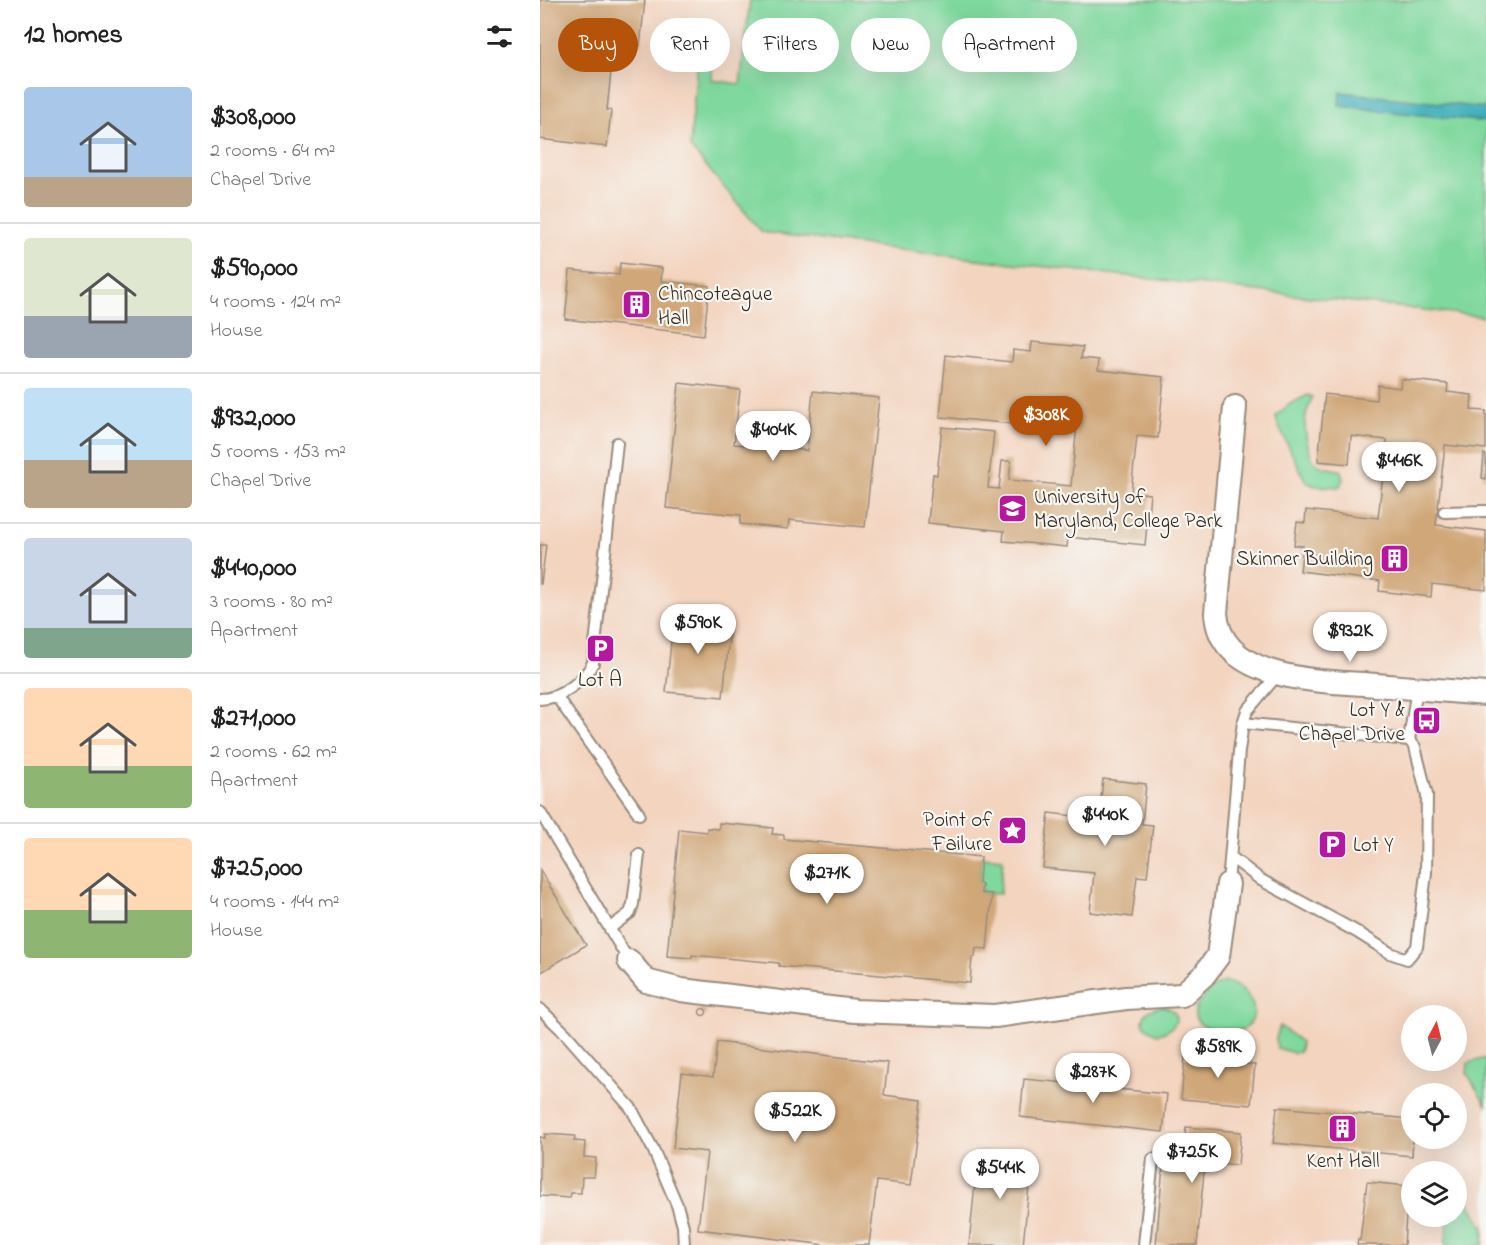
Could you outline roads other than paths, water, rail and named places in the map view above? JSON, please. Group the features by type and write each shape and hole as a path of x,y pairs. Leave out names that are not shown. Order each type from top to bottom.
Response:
{"street":[{"path":"1235,407 1217,596 1217,627 1226,644 1248,661 1278,674 1296,678 1486,694"},
{"path":"629,961 646,981 681,990 855,1011 994,1016 1126,998 1182,994 1204,975 1218,956 1228,884"}],"lane":[{"path":"540,699 557,697 585,675 593,663 617,443"},
{"path":"1444,512 1486,511"},
{"path":"1228,884 1243,723 1247,711 1278,674"},
{"path":"1408,740 1417,688"},
{"path":"557,697 639,814"},
{"path":"1231,857 1261,880 1357,932 1390,953 1407,958 1417,947 1426,873 1428,795 1415,747 1408,740 1243,723"},
{"path":"540,812 629,961"},
{"path":"610,928 626,918 633,904 639,855"},
{"path":"540,1010 565,1033 631,1108 677,1205 683,1226 684,1245"},
{"path":"1144,1245 1153,1159"}],"water":[{"path":"1340,92 1486,108 1486,122 1339,106"}],"place":[{"name":"Chincoteague Hall","path":"637,305"},
{"name":"University of Maryland, College Park","path":"1013,508"},
{"name":"Skinner Building","path":"1394,558"},
{"name":"Lot A","path":"600,648"},
{"name":"Lot Y & Chapel Drive","path":"1426,721"},
{"name":"Point of Failure","path":"1013,831"},
{"name":"Lot Y","path":"1332,844"},
{"name":"Kent Hall","path":"1343,1129"}]}
